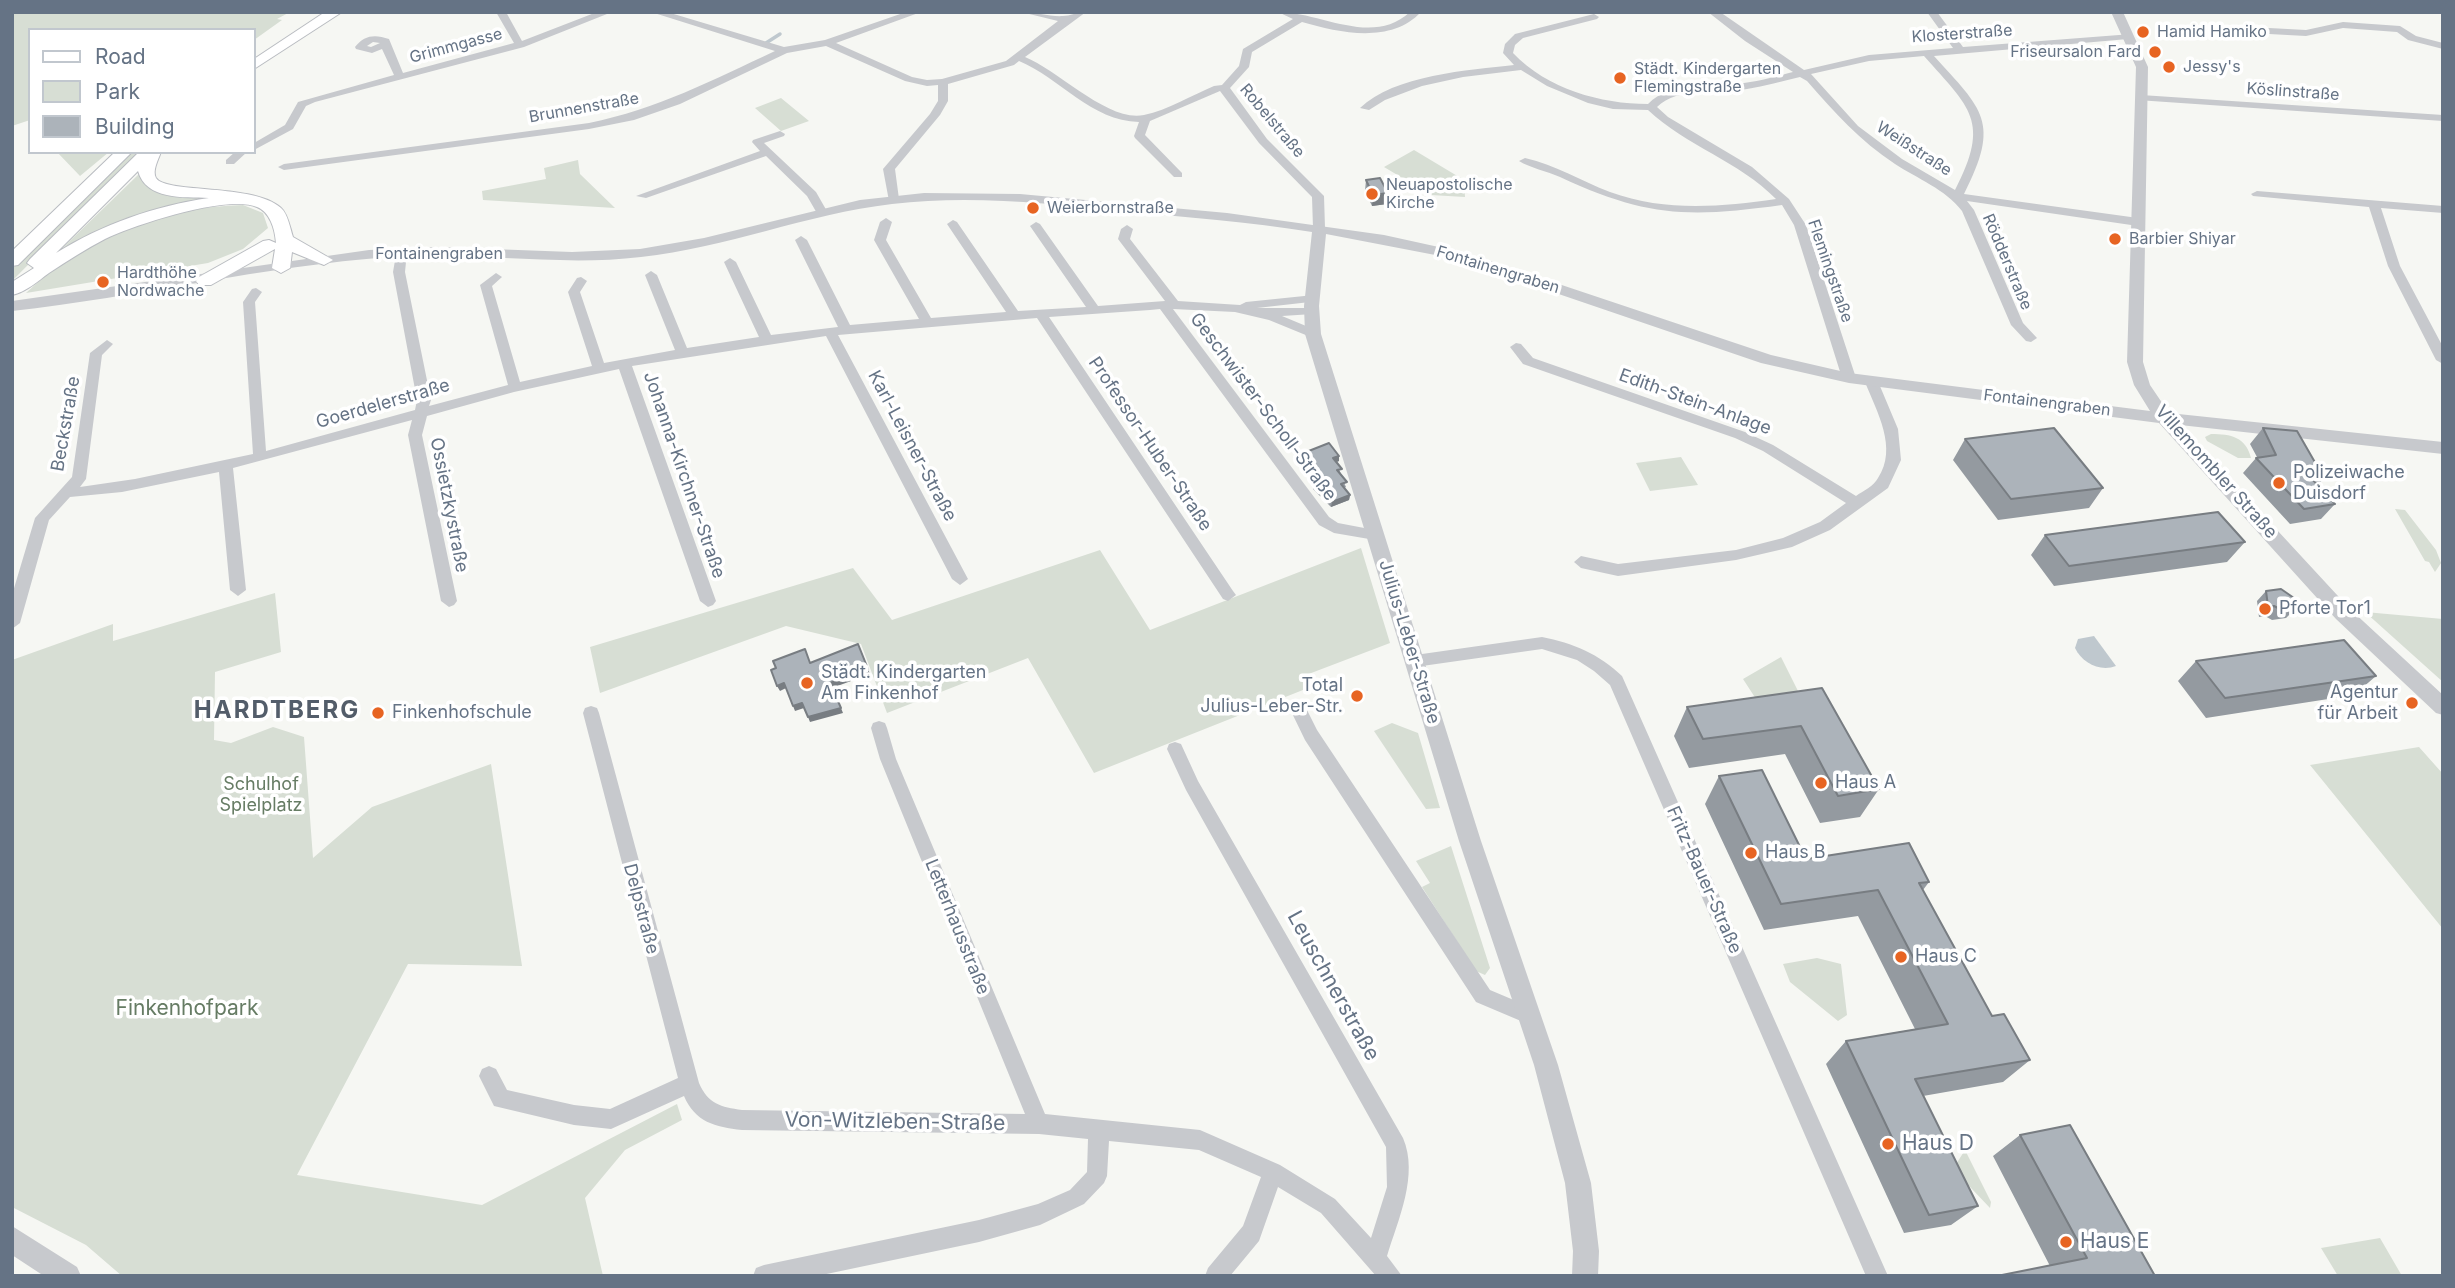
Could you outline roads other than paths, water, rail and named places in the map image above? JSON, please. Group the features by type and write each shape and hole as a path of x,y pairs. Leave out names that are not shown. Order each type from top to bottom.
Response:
{"main road":[{"path":"256,48 312,12"},
{"path":"256,64 335,12"},
{"path":"12,261 122,154"},
{"path":"12,289 80,218 148,154"},
{"path":"150,154 146,171 149,181 158,187 176,192 225,194 263,203 276,212 278,237 272,269"},
{"path":"12,289 82,244 118,227 156,213 208,202 245,199"},
{"path":"278,237 324,260"},
{"path":"205,281 278,237"}],"street":[{"name":"Grimmgasse","path":"501,12 520,45"},
{"name":"Grimmgasse","path":"256,146 289,127 302,104 520,45 607,12"},
{"path":"656,12 784,50"},
{"name":"Brunnenstraße","path":"284,167 589,126 630,118 676,102 784,50 827,43 916,12"},
{"path":"1026,12 1066,20"},
{"path":"827,43 909,79 927,83 943,82 1000,67 1081,12"},
{"path":"1283,12 1340,29 1371,29 1405,22 1416,12"},
{"name":"Weißstraße","path":"1713,12 1811,79 1854,128 1898,161 1957,196 2138,222"},
{"path":"1932,12 1961,52"},
{"name":"Villemombler Straße","path":"2117,12 2141,67 2136,374 2164,418 2343,614 2443,707"},
{"path":"1594,17 1530,32 1515,39 1510,44 1508,53 1524,67 1592,102 1615,106 1651,107 1659,99 1677,92 1745,86 1800,72"},
{"name":"Robelstraße","path":"1300,19 1247,51 1244,67 1225,88 1263,141 1318,196 1319,228"},
{"path":"2269,31 2306,33 2343,25 2384,28 2395,37 2413,38 2443,46"},
{"name":"Klosterstraße","path":"1800,72 1869,58 2128,36"},
{"name":"Grimmgasse","path":"385,44 400,77"},
{"path":"1927,54 1971,104 1980,120 1983,138 1969,176 1957,196"},
{"path":"1017,57 1037,65 1114,113 1135,120 1144,119 1218,88 1225,88"},
{"path":"1365,108 1376,99 1430,81 1524,67"},
{"path":"892,200 889,169 922,133 943,101 943,82"},
{"name":"Köslinstraße","path":"2141,98 2443,118"},
{"name":"Flemingstraße","path":"1651,107 1664,119 1748,169 1785,201 1800,225 1849,378"},
{"path":"1144,119 1139,136 1178,175"},
{"path":"780,134 757,142 812,194 822,213"},
{"path":"642,196 767,152"},
{"path":"230,162 240,154"},
{"path":"1525,161 1543,164 1612,196 1667,209 1694,212 1785,201"},
{"path":"2257,194 2443,210"},
{"name":"Fontainengraben","path":"12,306 205,281 324,260 401,252 460,251 583,257 643,253 892,200 1002,196 1319,228 1461,256 1767,359 1849,378 2164,418 2443,448"},
{"name":"Rödderstraße","path":"1957,196 1968,210 2017,325 2031,338"},
{"path":"2373,203 2394,266 2443,360"},
{"path":"886,222 880,240 927,322"},
{"path":"1277,223 1295,229 1306,238 1314,250 1316,266"},
{"path":"953,224 1014,315"},
{"path":"1036,226 1095,310"},
{"path":"1306,238 1319,228"},
{"name":"Julius-Leber-Straße","path":"1319,228 1320,247 1310,305 1313,334 1528,1016 1546,1065 1578,1183 1586,1251 1585,1276"},
{"path":"1127,229 1124,239 1169,306"},
{"path":"1316,266 1331,249 1366,236"},
{"path":"802,240 846,330"},
{"name":"Ossietzkystraße","path":"401,252 399,272 424,400 415,435 449,601"},
{"path":"730,262 767,340"},
{"path":"651,275 683,353"},
{"path":"496,276 486,285 515,388"},
{"path":"581,281 574,292 599,368"},
{"path":"256,292 249,302 260,458"},
{"name":"Goerdelerstraße","path":"68,492 94,492 226,466 599,368 767,340 1014,315 1169,306 1310,305"},
{"name":"Goerdelerstraße","path":"1261,313 1310,305"},
{"name":"Geschwister-Scholl-Straße","path":"1169,306 1324,521 1334,528 1375,535"},
{"name":"Goerdelerstraße","path":"1229,307 1261,313 1313,334"},
{"name":"Professor-Huber-Straße","path":"1041,314 1228,595"},
{"name":"Karl-Leisner-Straße","path":"831,332 960,579"},
{"name":"Beckstraße","path":"12,623 42,518 79,479 96,353 107,344"},
{"name":"Edith-Stein-Anlage","path":"1516,347 1528,361 1740,435 1777,454 1857,503"},
{"name":"Johanna-Kirchner-Straße","path":"624,363 708,601"},
{"path":"1581,562 1618,570 1759,552 1825,526 1883,484 1894,460 1891,429 1872,382"},
{"path":"226,466 238,590"},
{"name":"Fritz-Bauer-Straße","path":"1415,661 1542,643 1562,646 1592,659 1616,681 1877,1276"},
{"path":"1297,707 1311,735 1483,996 1528,1016"},
{"name":"Delpstraße","path":"591,713 696,1103"},
{"name":"Letterhausstraße","path":"879,729 893,771 1038,1124"},
{"name":"Leuschnerstraße","path":"1175,749 1192,785 1396,1145 1397,1187 1376,1257"},
{"path":"489,1076 501,1099 573,1115 611,1119 689,1083"},
{"name":"Von-Witzleben-Straße","path":"696,1103 712,1116 742,1120 1038,1124 1200,1140 1273,1172 1328,1206 1391,1276"},
{"path":"764,1276 979,1231 1040,1214 1077,1197 1097,1176 1100,1129"},
{"path":"1216,1276 1251,1233 1273,1172"},
{"path":"16,1241 68,1276"}],"waterway":[{"path":"766,43 780,34"}],"place":[{"name":"Hamid Hamiko","path":"2143,32"},
{"name":"Friseursalon Fard","path":"2155,52"},
{"name":"Jessy's","path":"2169,67"},
{"name":"Städt. Kindergarten Flemingstraße","path":"1620,78"},
{"name":"Neuapostolische Kirche","path":"1372,194"},
{"name":"Weierbornstraße","path":"1033,208"},
{"name":"Barbier Shiyar","path":"2115,239"},
{"name":"Hardthöhe Nordwache","path":"103,282"},
{"name":"Polizeiwache Duisdorf","path":"2279,483"},
{"name":"Pforte Tor1","path":"2265,609"},
{"name":"Städt. Kindergarten Am Finkenhof","path":"807,683"},
{"name":"Total Julius-Leber-Str.","path":"1357,696"},
{"name":"Agentur für Arbeit","path":"2412,703"},
{"name":"Finkenhofschule","path":"378,713"},
{"name":"Haus A","path":"1821,783"},
{"name":"Haus B","path":"1751,853"},
{"name":"Haus C","path":"1901,957"},
{"name":"Haus D","path":"1888,1144"},
{"name":"Haus E","path":"2066,1242"}],"district":[{"name":"HARDTBERG","path":"277,711"}],"park label":[{"name":"Schulhof Spielplatz","path":"261,795"},
{"name":"Finkenhofpark","path":"187,1009"}]}
